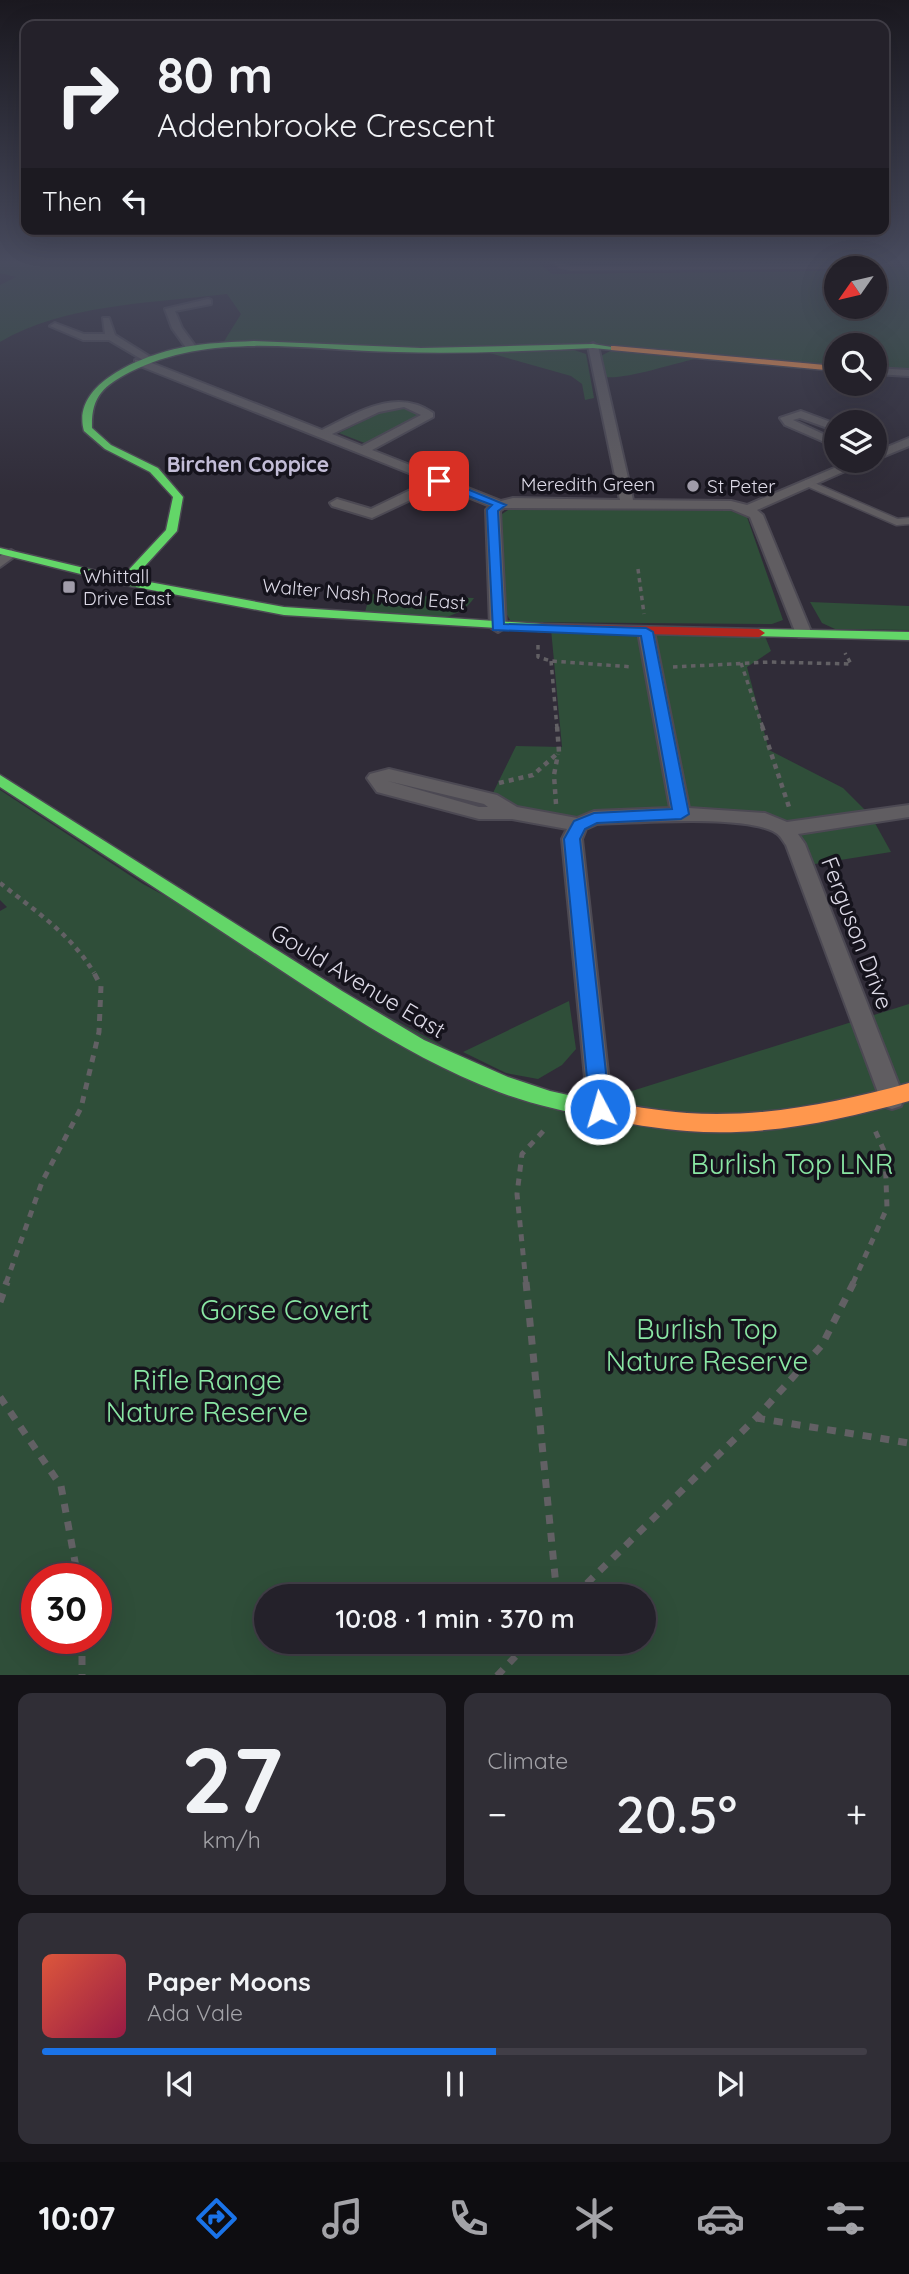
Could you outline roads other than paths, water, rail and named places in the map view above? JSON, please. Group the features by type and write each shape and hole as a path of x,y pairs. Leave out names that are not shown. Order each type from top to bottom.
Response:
{"street":[{"path":"113,338 143,360 322,435 500,505"},
{"path":"184,338 191,348"},
{"path":"124,581 171,531 178,497 154,470 108,447 87,429 88,404 102,386 143,360 223,343 354,350 460,351 593,346 824,368"},
{"path":"593,346 627,502"},
{"path":"887,372 909,373"},
{"path":"322,435 387,405 405,404 429,415 362,451"},
{"path":"824,423 802,414 786,418 789,423 824,439"},
{"path":"888,450 909,442"},
{"path":"804,634 756,515 748,509 832,473"},
{"path":"337,503 372,514 439,481"},
{"name":"Meredith Green","path":"498,627 492,510 500,505 513,502 627,502 731,505 748,509"},
{"name":"Walter Nash Road East","path":"4,556 284,611 498,627 909,636"},
{"path":"646,632 681,814"},
{"path":"512,813 490,799 389,775 376,778 383,788 479,813 512,813 579,825 594,818 681,814 765,820 790,828 909,811"},
{"name":"Gould Avenue East","path":"0,780 415,1045 487,1079 534,1097 573,1107 670,1121 731,1122 803,1117 864,1106 901,1095"},
{"path":"579,825 572,839 600,1109"},
{"name":"Ferguson Drive","path":"790,828 901,1095"}],"lane":[{"path":"807,483 897,522 909,522"}],"place":[{"name":"St Peter","path":"693,486"},
{"name":"Whittall Drive East","path":"69,587"}],"district":[{"name":"Birchen Coppice","path":"248,465"}],"park label":[{"name":"Burlish Top LNR","path":"792,1164"},
{"name":"Gorse Covert","path":"285,1310"},
{"name":"Burlish Top Nature Reserve","path":"707,1345"},
{"name":"Rifle Range Nature Reserve","path":"207,1396"}]}
